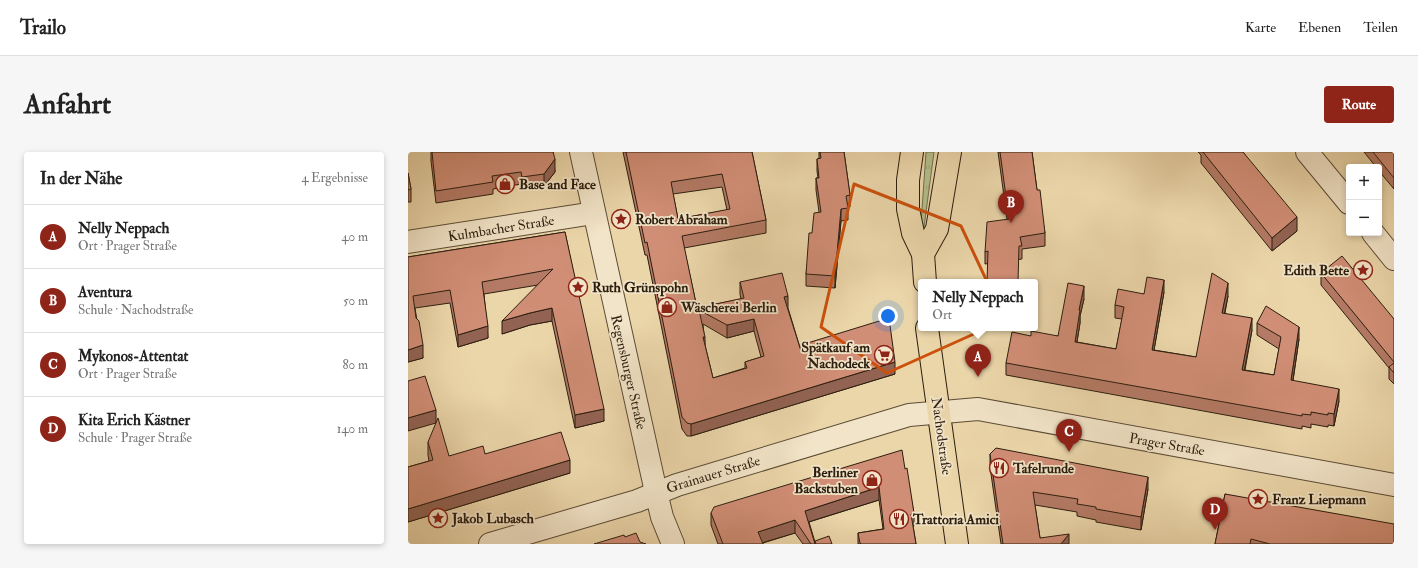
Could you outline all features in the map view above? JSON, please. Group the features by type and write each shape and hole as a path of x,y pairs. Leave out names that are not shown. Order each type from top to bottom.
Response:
{"main road":[{"path":"912,152 908,180 908,209 914,233 923,254 925,279"},
{"path":"923,254 937,229 950,152"},
{"name":"Nachodstraße","path":"927,331 957,544"}],"street":[{"name":"Regensburger Straße","path":"581,152 656,492 662,517 673,544"},
{"path":"1307,152 1346,200"},
{"name":"Kulmbacher Straße","path":"408,242 594,213"},
{"path":"1376,236 1394,258"},
{"name":"Prager Straße","path":"939,412 978,409 1394,485"},
{"name":"Grainauer Straße","path":"490,544 637,501 656,492 908,415 939,412"}],"highlighted area":[{"path":"854,184 961,226 1005,320 887,373 821,327"}],"green space":[{"path":"926,152 934,152 924,227 922,227 921,224"}],"building":[{"path":"432,152 553,152 555,159 544,174 522,177 521,172 492,176 493,182 436,191"},
{"path":"626,152 752,152 766,220 682,236 697,308 744,298 740,282 782,273 788,296 784,297 801,351 801,345 889,318 895,362 691,424 687,423 682,417 647,242 645,243","holes":["722,174 730,209 678,219 671,182","699,310 727,325 754,319 764,356 745,362 747,368 713,378 703,337 705,337"]},
{"path":"820,152 844,152 850,195 846,196 848,208 841,209 835,276 806,274 809,233 812,233 814,213 821,212 816,178 819,178 817,159 821,158"},
{"path":"1000,152 1032,152 1037,190 1040,190 1045,233 1020,237 1022,246 1019,246 1018,279 987,279 988,251 985,252 987,222 1009,219"},
{"path":"1203,152 1243,152 1297,217 1272,238"},
{"path":"1373,152 1394,152 1394,178"},
{"path":"408,173 411,189 408,190"},
{"path":"565,232 604,409 575,415 552,308 502,321 553,269 482,282 488,326 458,335 450,290 413,296 416,318 419,321 423,345 408,350 408,257"},
{"path":"1342,256 1394,319 1394,362 1321,273"},
{"path":"1212,273 1228,283 1222,313 1252,318 1242,370 1274,375 1281,337 1257,323 1266,306 1299,327 1291,380 1339,389 1334,414 1328,413 1328,415 1311,412 1311,415 1302,414 1302,416 1006,363 1012,332 1031,336 1031,331 1058,336 1068,283 1084,286 1075,342 1116,349 1124,307 1115,305 1118,289 1144,294 1147,277 1164,280 1152,350 1196,357"},
{"path":"1394,363 1394,373 1389,367"},
{"path":"425,376 436,410 408,418 408,381"},
{"path":"438,418 449,456 483,446 485,454 561,432 570,460 408,509 408,467 433,460 428,442"},
{"path":"996,448 1148,477 1141,517 1077,504 1078,499 1033,492 1040,538 1069,534 1061,544 1003,544 990,454"},
{"path":"902,450 905,469 907,468 914,513 911,514 916,544 860,543 858,533 884,529 879,487 805,511 815,544 811,544 795,520 758,532 763,544 723,544 711,513 714,507"},
{"path":"1225,494 1394,524 1394,544 1270,544 1251,539 1250,544 1215,544"},
{"path":"636,533 640,542 646,544 594,544 624,535 625,537"},
{"path":"829,536 832,544 816,544 815,541"}],"place":[{"name":"Base and Face","path":"505,184"},
{"name":"Robert Abraham","path":"621,219"},
{"name":"Aventura","path":"1011,223"},
{"name":"Edith Bette","path":"1363,270"},
{"name":"Ruth Grünspohn","path":"578,287"},
{"name":"Wäscherei Berlin","path":"667,307"},
{"name":"Spätkauf am Nachodeck","path":"884,355"},
{"name":"Nelly Neppach","path":"978,377"},
{"name":"Mykonos-Attentat","path":"1069,452"},
{"name":"Tafelrunde","path":"999,468"},
{"name":"Berliner Backstuben","path":"872,480"},
{"name":"Franz Liepmann","path":"1258,499"},
{"name":"Jakob Lubasch","path":"438,518"},
{"name":"Trattoria Amici","path":"899,519"},
{"name":"Kita Erich Kästner","path":"1215,530"}]}
